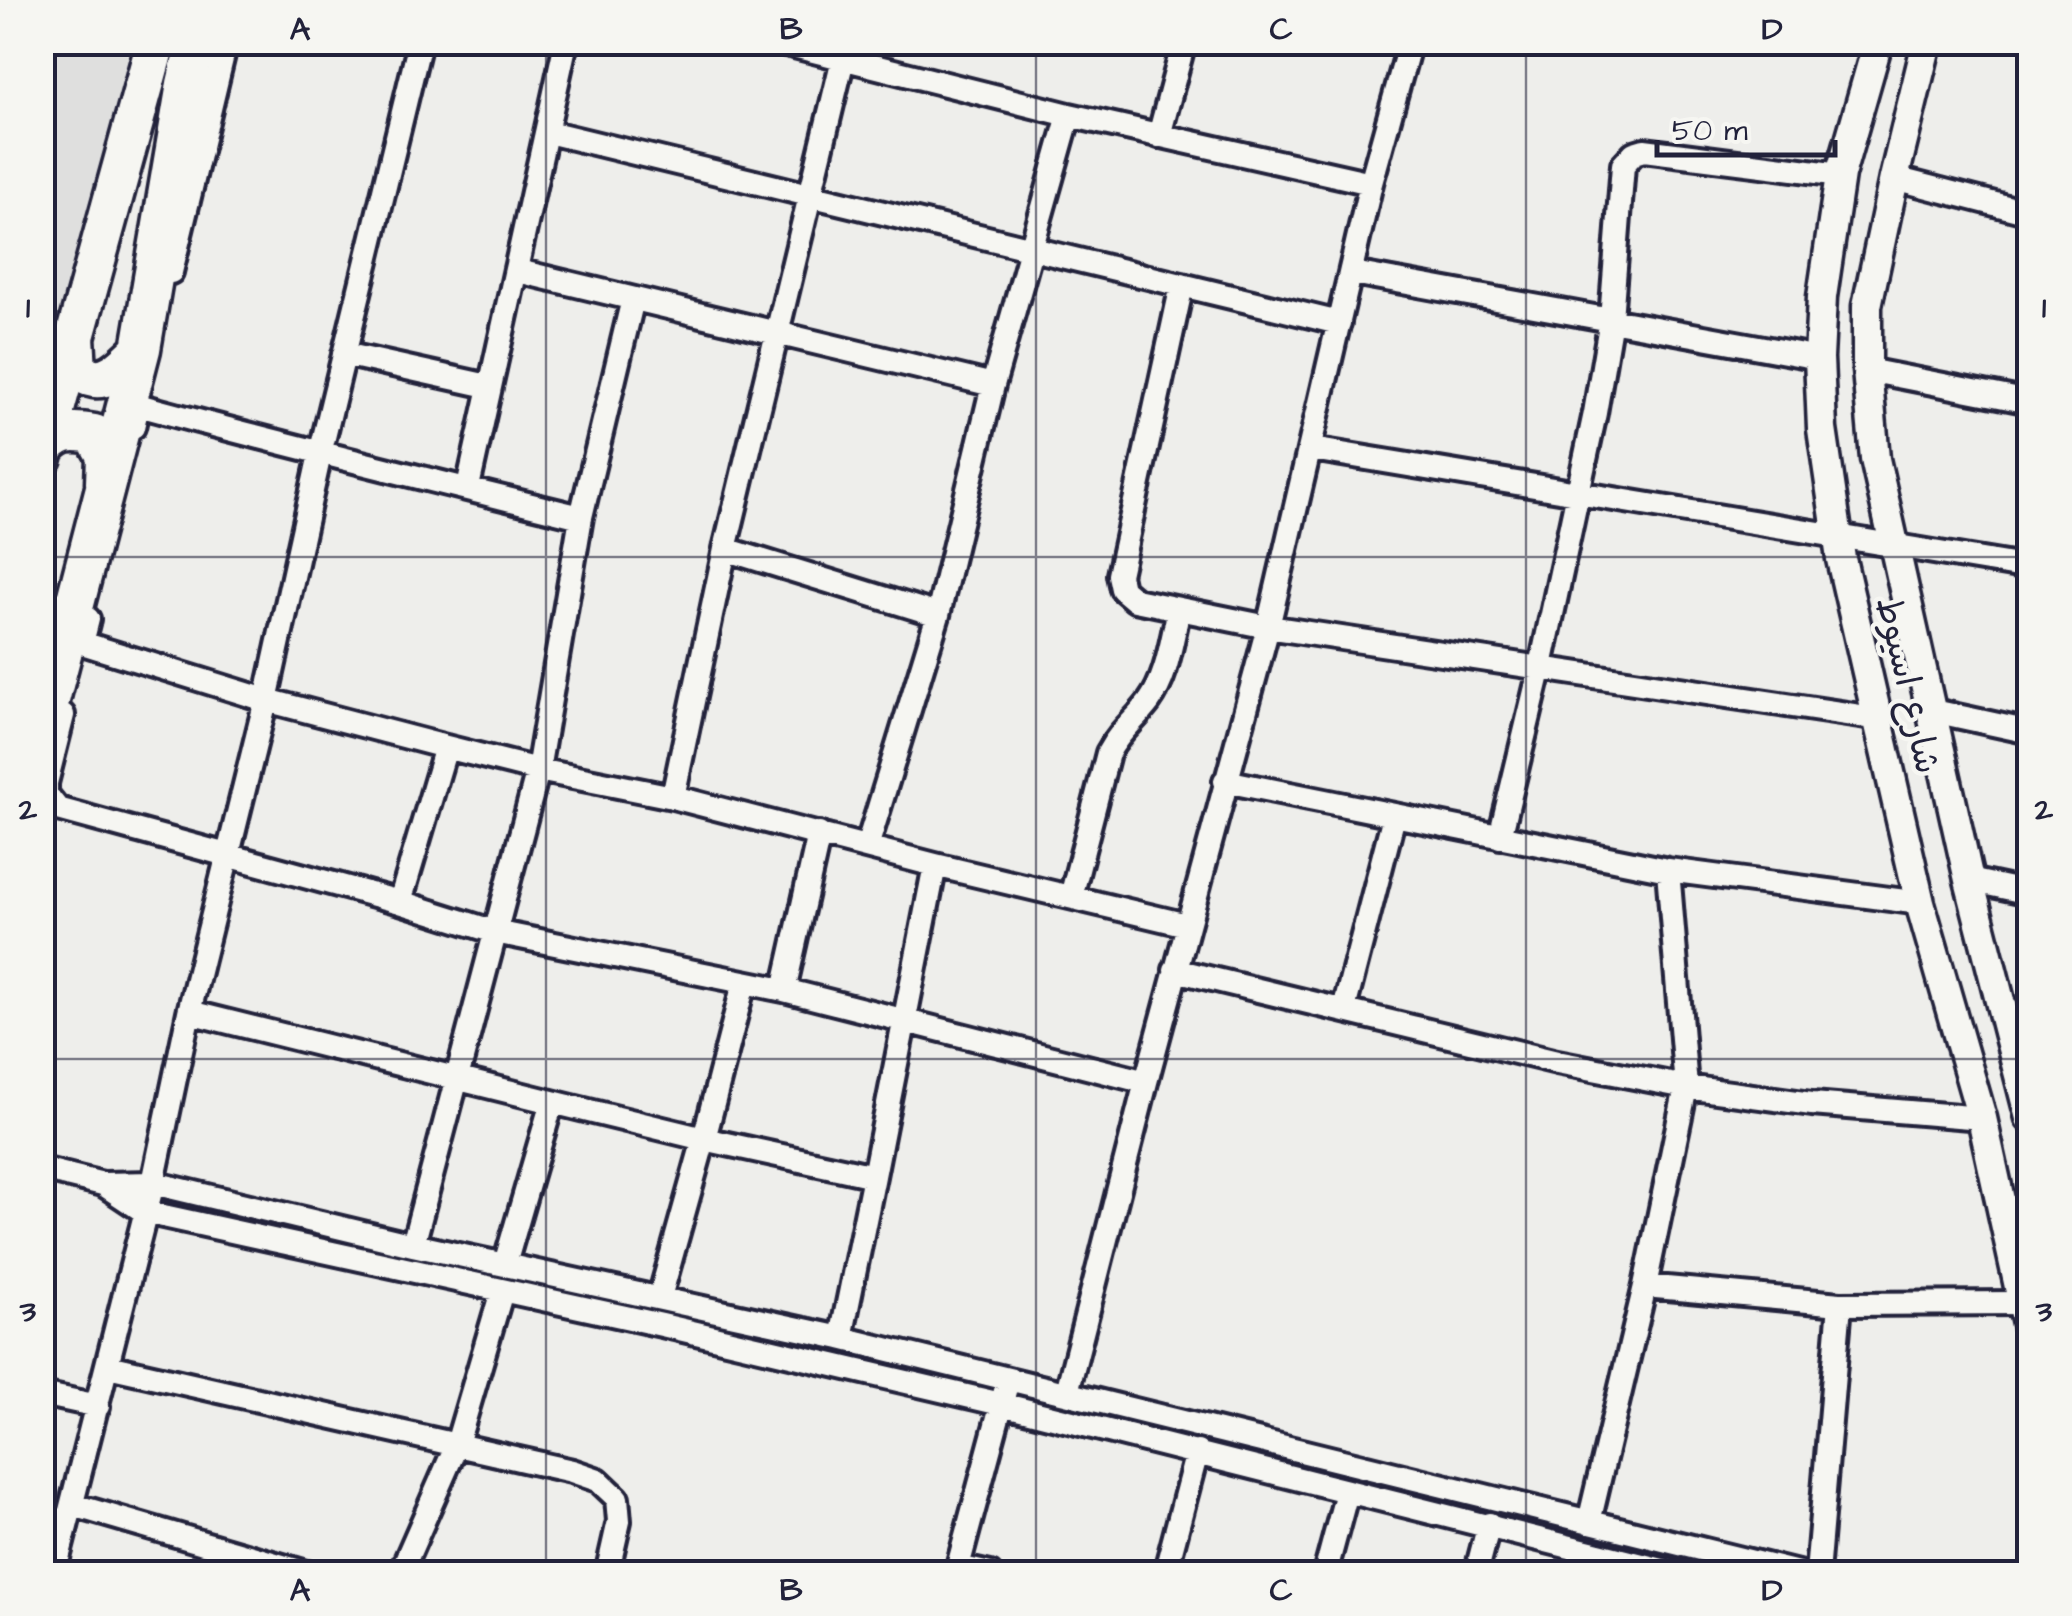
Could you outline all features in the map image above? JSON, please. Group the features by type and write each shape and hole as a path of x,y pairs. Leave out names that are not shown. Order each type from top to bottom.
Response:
{"highway":[{"path":"43,454 156,42"},
{"path":"42,731 141,348 196,42"},
{"path":"75,334 77,369 87,378 99,380 120,370 141,348"},
{"path":"43,454 53,438 70,430 94,434 106,456 106,495"}],"street":[{"path":"226,42 46,783 46,794 52,802 58,808 495,932 784,990 1146,1082"},
{"path":"54,1574 146,1212 189,1012 420,42"},
{"path":"468,487 566,42"},
{"path":"778,42 845,50 1069,115 1371,183"},
{"path":"1159,136 1184,42"},
{"path":"1067,1392 1268,627 1371,183 1410,42"},
{"name":"شارع اسيوط","path":"1878,42 1840,175 1822,297 1822,429 1838,538 1920,904 1982,1118 2030,1336"},
{"name":"شارع اسيوط","path":"1928,42 1894,178 1868,306 1867,370 1875,459 1969,880 2019,1037 2030,1118"},
{"path":"673,796 726,549 845,50"},
{"path":"867,847 938,615 993,384 1069,115"},
{"path":"548,132 1339,323"},
{"path":"1500,837 1541,666 1611,319 1622,170 1634,153 1644,150 1840,175"},
{"path":"1894,178 2030,212"},
{"path":"518,271 993,384"},
{"path":"1352,272 1819,358"},
{"path":"1182,285 1118,574 1122,589 1134,600 1268,627 1880,719"},
{"path":"1822,297 1868,306"},
{"path":"413,1245 538,770 581,517 633,299"},
{"path":"344,354 488,386"},
{"path":"1867,370 2030,402"},
{"path":"138,405 581,517"},
{"path":"1312,449 2030,568"},
{"path":"726,549 938,615"},
{"path":"1071,898 1108,752 1120,732 1150,700 1163,677 1178,610"},
{"path":"82,644 266,700 446,747 538,770 673,796 935,866 1187,925"},
{"path":"1929,710 2030,732"},
{"path":"400,902 446,747"},
{"path":"1225,781 1668,870 1920,904"},
{"path":"1344,1009 1394,816"},
{"path":"784,990 819,834"},
{"path":"841,1338 935,866"},
{"path":"1589,1522 1645,1286 1686,1088 1668,870"},
{"path":"1969,880 2030,893"},
{"path":"1175,970 1557,1062 1686,1088 1812,1104 1982,1118"},
{"path":"660,1297 744,983"},
{"path":"189,1012 704,1139 874,1176"},
{"path":"506,1264 552,1102"},
{"path":"42,1169 104,1184 152,1183 413,1245 841,1338 1802,1574"},
{"path":"104,1184 146,1212 1002,1404 1667,1572"},
{"path":"1645,1286 1840,1304 2023,1304"},
{"path":"400,1574 457,1444 502,1292"},
{"path":"1817,1574 1840,1304"},
{"path":"108,1366 457,1444 572,1472 608,1486 618,1498 620,1522 607,1574"},
{"path":"990,1574 957,1570 1009,1378"},
{"path":"42,1394 98,1406"},
{"path":"1165,1574 1197,1452"},
{"path":"1325,1574 1347,1492"},
{"path":"73,1505 310,1574"},
{"path":"1476,1574 1489,1524"}],"shaded area":[{"path":"43,43 142,43 43,448"}]}
